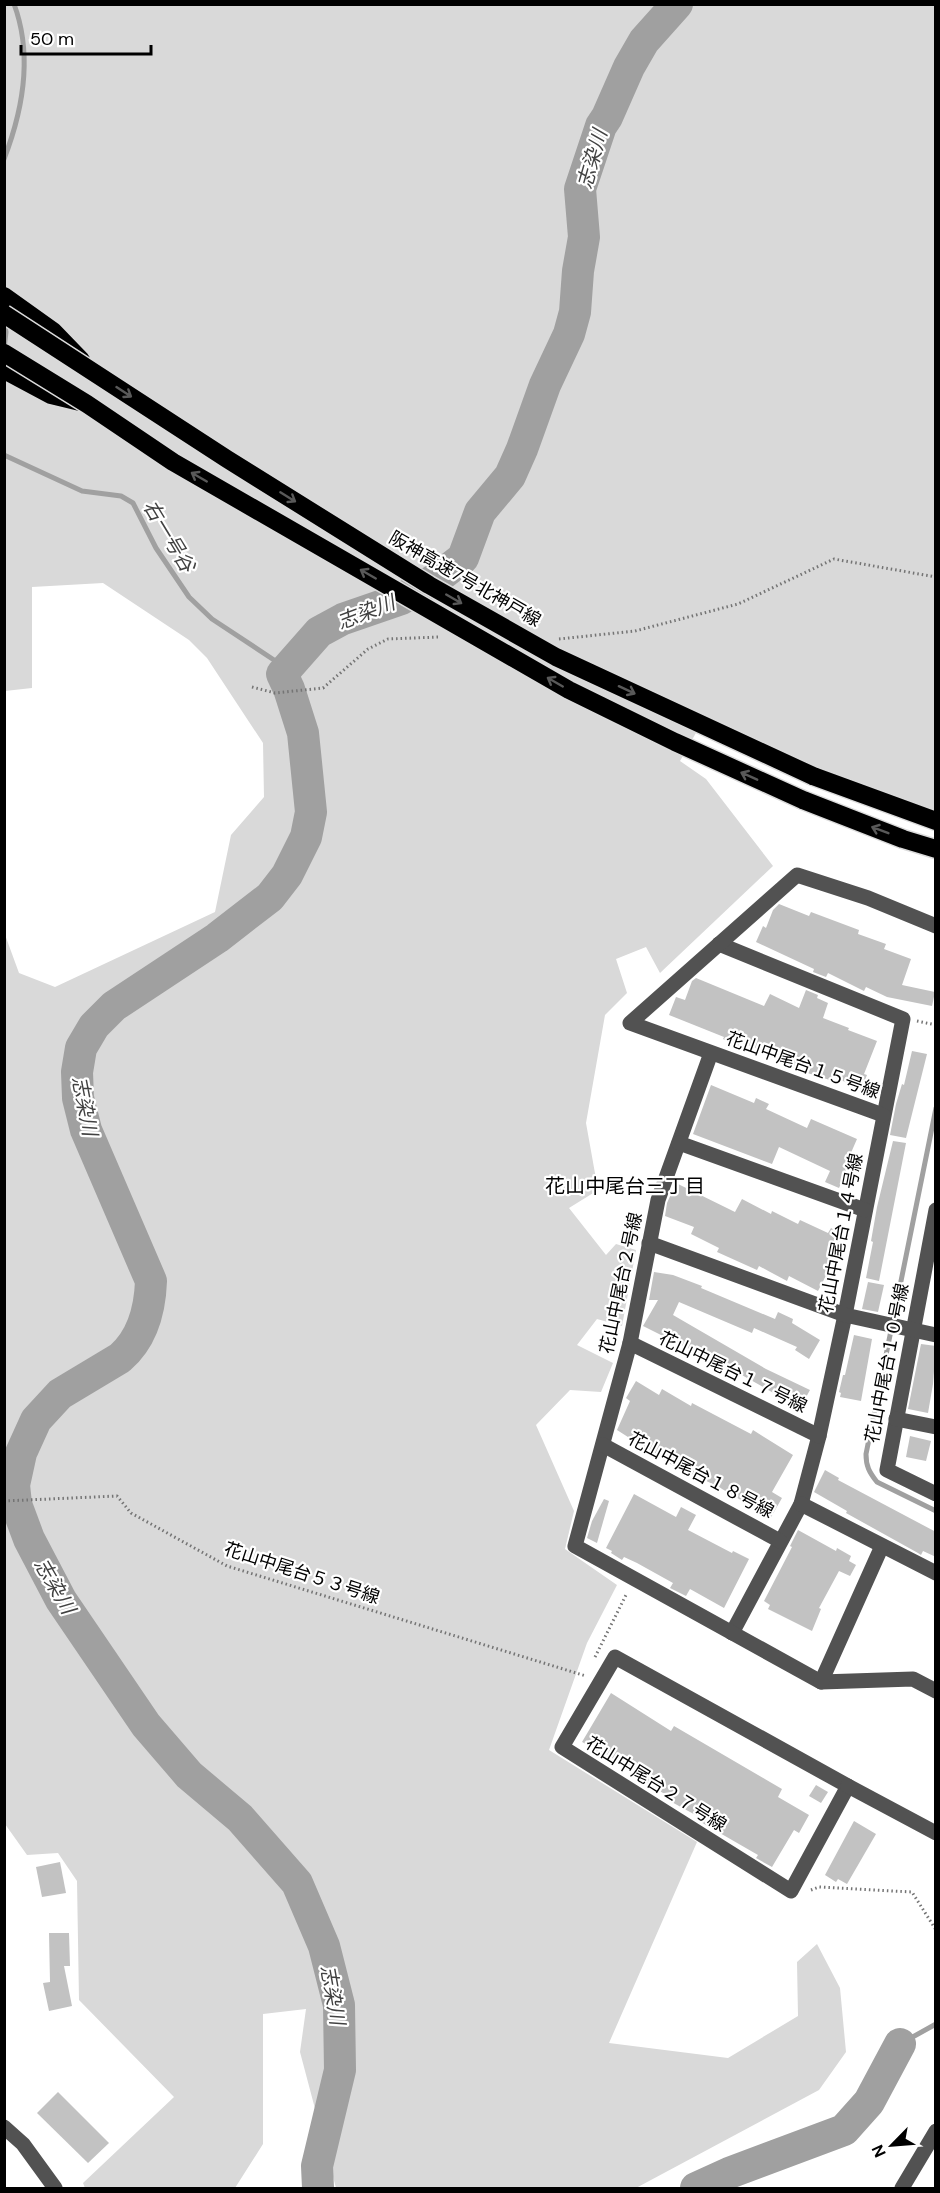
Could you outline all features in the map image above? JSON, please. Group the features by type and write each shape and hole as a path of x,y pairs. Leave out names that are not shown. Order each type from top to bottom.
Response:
{"highway":[{"path":"4,296 53,331 89,369"},
{"name":"阪神高速7号北神戸線","path":"4,314 226,459 429,585 556,657 813,776 936,821"},
{"path":"4,353 87,404 174,462 568,690 802,800 903,839 936,849"},
{"path":"4,370 51,395 87,404"}],"street":[{"path":"711,1053 630,1023 797,875 868,898 936,926"},
{"name":"花山中尾台１４号線","path":"719,944 903,1019 845,1315 819,1436 801,1504 732,1633"},
{"name":"花山中尾台１５号線","path":"711,1053 883,1115"},
{"name":"花山中尾台２号線","path":"711,1053 658,1200 630,1343 574,1546 821,1682"},
{"path":"678,1143 866,1210"},
{"name":"花山中尾台１０号線","path":"936,1210 933,1237 909,1329 887,1470 936,1494"},
{"path":"649,1243 845,1315 936,1335"},
{"name":"花山中尾台１７号線","path":"630,1343 819,1436"},
{"path":"896,1419 936,1427"},
{"name":"花山中尾台１８号線","path":"603,1444 780,1541"},
{"path":"801,1504 936,1573"},
{"path":"882,1546 821,1682 913,1679 936,1691"},
{"name":"花山中尾台２７号線","path":"791,1891 562,1747 615,1657 936,1833"},
{"path":"791,1891 848,1786"},
{"path":"4,2127 24,2144 55,2188"},
{"path":"902,2188 936,2131"}],"path":[{"path":"552,640 635,631 738,604 834,559 936,578"},
{"path":"252,687 275,693 323,688 368,649 388,639 440,637"},
{"name":"花山中尾台５３号線","path":"4,1501 117,1496 131,1513 227,1566 600,1682"},
{"path":"585,1676 634,1578"},
{"path":"791,1891 798,1896 819,1887 912,1892 936,1930"}],"shaded area":[{"path":"5,5 935,5 935,813 892,803 705,717 680,761 706,779 773,866 660,973 646,947 616,959 627,993 605,1015 586,1123 598,1190 569,1208 606,1255 616,1244 636,1250 622,1326 597,1319 577,1345 613,1363 601,1392 570,1390 536,1425 574,1511 565,1549 617,1585 587,1643 549,1750 697,1842 609,2043 728,2058 798,2016 797,1962 817,1944 840,1988 846,2052 819,2090 636,2188 336,2188 300,2052 306,2009 263,2014 263,2144 235,2188 85,2188 83,2183 174,2097 79,2000 77,1881 58,1853 27,1855 5,1824 4,932 19,973 55,987 215,912 231,835 264,797 263,743 207,658 189,640 103,583 32,587 32,688 5,691"}],"building":[{"path":"779,904 809,916 811,912 859,930 858,934 886,944 884,949 911,959 902,985 935,992 932,1006 887,997 866,987 864,991 828,973 826,977 813,972 814,969 756,942 763,926 766,928 773,910"},
{"path":"696,978 764,1006 770,994 799,1008 806,990 818,995 817,998 828,1003 823,1018 877,1041 864,1074 867,1075 861,1089 834,1077 833,1081 801,1071 778,1061 780,1057 741,1043 739,1047 723,1039 724,1037 669,1015 676,997 685,1000 692,981"},
{"path":"912,1051 927,1054 906,1138 890,1135 896,1104 902,1084 904,1085"},
{"path":"711,1085 754,1103 756,1098 769,1104 766,1109 807,1128 811,1119 857,1139 847,1162 850,1164 839,1188 825,1182 830,1171 779,1147 772,1164 693,1134"},
{"path":"893,1141 906,1143 879,1281 866,1278 877,1207"},
{"path":"676,1183 735,1212 742,1199 771,1214 772,1211 798,1224 800,1220 828,1233 831,1228 843,1234 829,1262 832,1264 818,1291 789,1276 787,1281 759,1266 757,1270 717,1252 719,1248 691,1234 694,1227 665,1216 667,1203"},
{"path":"654,1272 673,1275 702,1286 701,1288 775,1319 778,1312 793,1319 792,1323 820,1340 809,1359 795,1350 797,1347 754,1328 752,1333 679,1302 673,1315 766,1369 810,1390 800,1408 717,1361 714,1366 697,1357 699,1354 643,1326 658,1300 649,1300"},
{"path":"868,1282 884,1285 878,1312 862,1309"},
{"path":"854,1335 872,1339 861,1401 840,1397 839,1392"},
{"path":"921,1344 936,1346 928,1413 908,1409"},
{"path":"636,1381 659,1395 662,1389 691,1406 692,1403 751,1434 753,1430 793,1455 772,1492 782,1498 770,1519 717,1486 672,1465 617,1430 630,1401 626,1398"},
{"path":"910,1436 931,1441 926,1461 906,1457"},
{"path":"825,1470 839,1478 838,1480 936,1532 936,1557 923,1551 921,1555 846,1513 847,1511 814,1492"},
{"path":"634,1494 676,1517 681,1507 696,1515 688,1530 732,1553 733,1551 749,1559 724,1608 690,1589 686,1596 670,1588 673,1583 624,1557 622,1560 606,1548"},
{"path":"604,1499 609,1501 597,1543 587,1538 592,1521"},
{"path":"798,1530 836,1551 837,1548 851,1556 849,1561 856,1565 850,1576 839,1571 819,1608 821,1609 812,1631 768,1609 770,1605 764,1601 792,1547 790,1546"},
{"path":"611,1693 671,1731 674,1726 782,1789 778,1797 809,1815 799,1833 794,1830 772,1867 756,1858 758,1855 699,1821 701,1818 668,1800 670,1797 637,1778 640,1774 605,1754 603,1758 586,1748 588,1745 582,1742"},
{"path":"816,1785 828,1792 821,1803 809,1796"},
{"path":"854,1821 876,1834 847,1884 838,1879 836,1882 825,1875"},
{"path":"60,1862 66,1893 42,1897 36,1867"},
{"path":"49,1933 69,1933 70,1966 64,1966 72,2006 49,2011 43,1983 50,1982"},
{"path":"58,2092 109,2143 88,2163 37,2113"}],"waterway":[{"name":"右一号谷","path":"4,159 21,102 23,82 23,43 14,4"},
{"name":"志染川","path":"318,2188 317,2166 340,2070 339,2005 324,1946 297,1883 240,1818 189,1775 146,1725 61,1600 29,1539 16,1504 14,1485 21,1453 36,1420 60,1394 120,1358 128,1350 139,1333 149,1302 151,1281 86,1130 78,1098 77,1072 81,1048 94,1026 114,1006 217,938 270,897 287,875 306,837 311,812 303,733 282,674 319,632 343,619 401,599 436,579 463,558 480,512 510,476 545,385 569,334 575,312 578,271 584,237 580,189 601,126 644,41 677,4"},
{"name":"右一号谷","path":"4,322 6,332 4,349"},
{"name":"右一号谷","path":"4,455 82,491 121,496 133,503 156,548 189,597 212,619 274,660 282,674"},
{"path":"936,1108 866,1454 868,1469 877,1482 936,1511"},
{"path":"900,2044 936,2024"},
{"path":"696,2188 729,2173 844,2130 869,2102 900,2044"}],"district":[{"name":"花山中尾台三丁目","path":"625,1186"}]}
